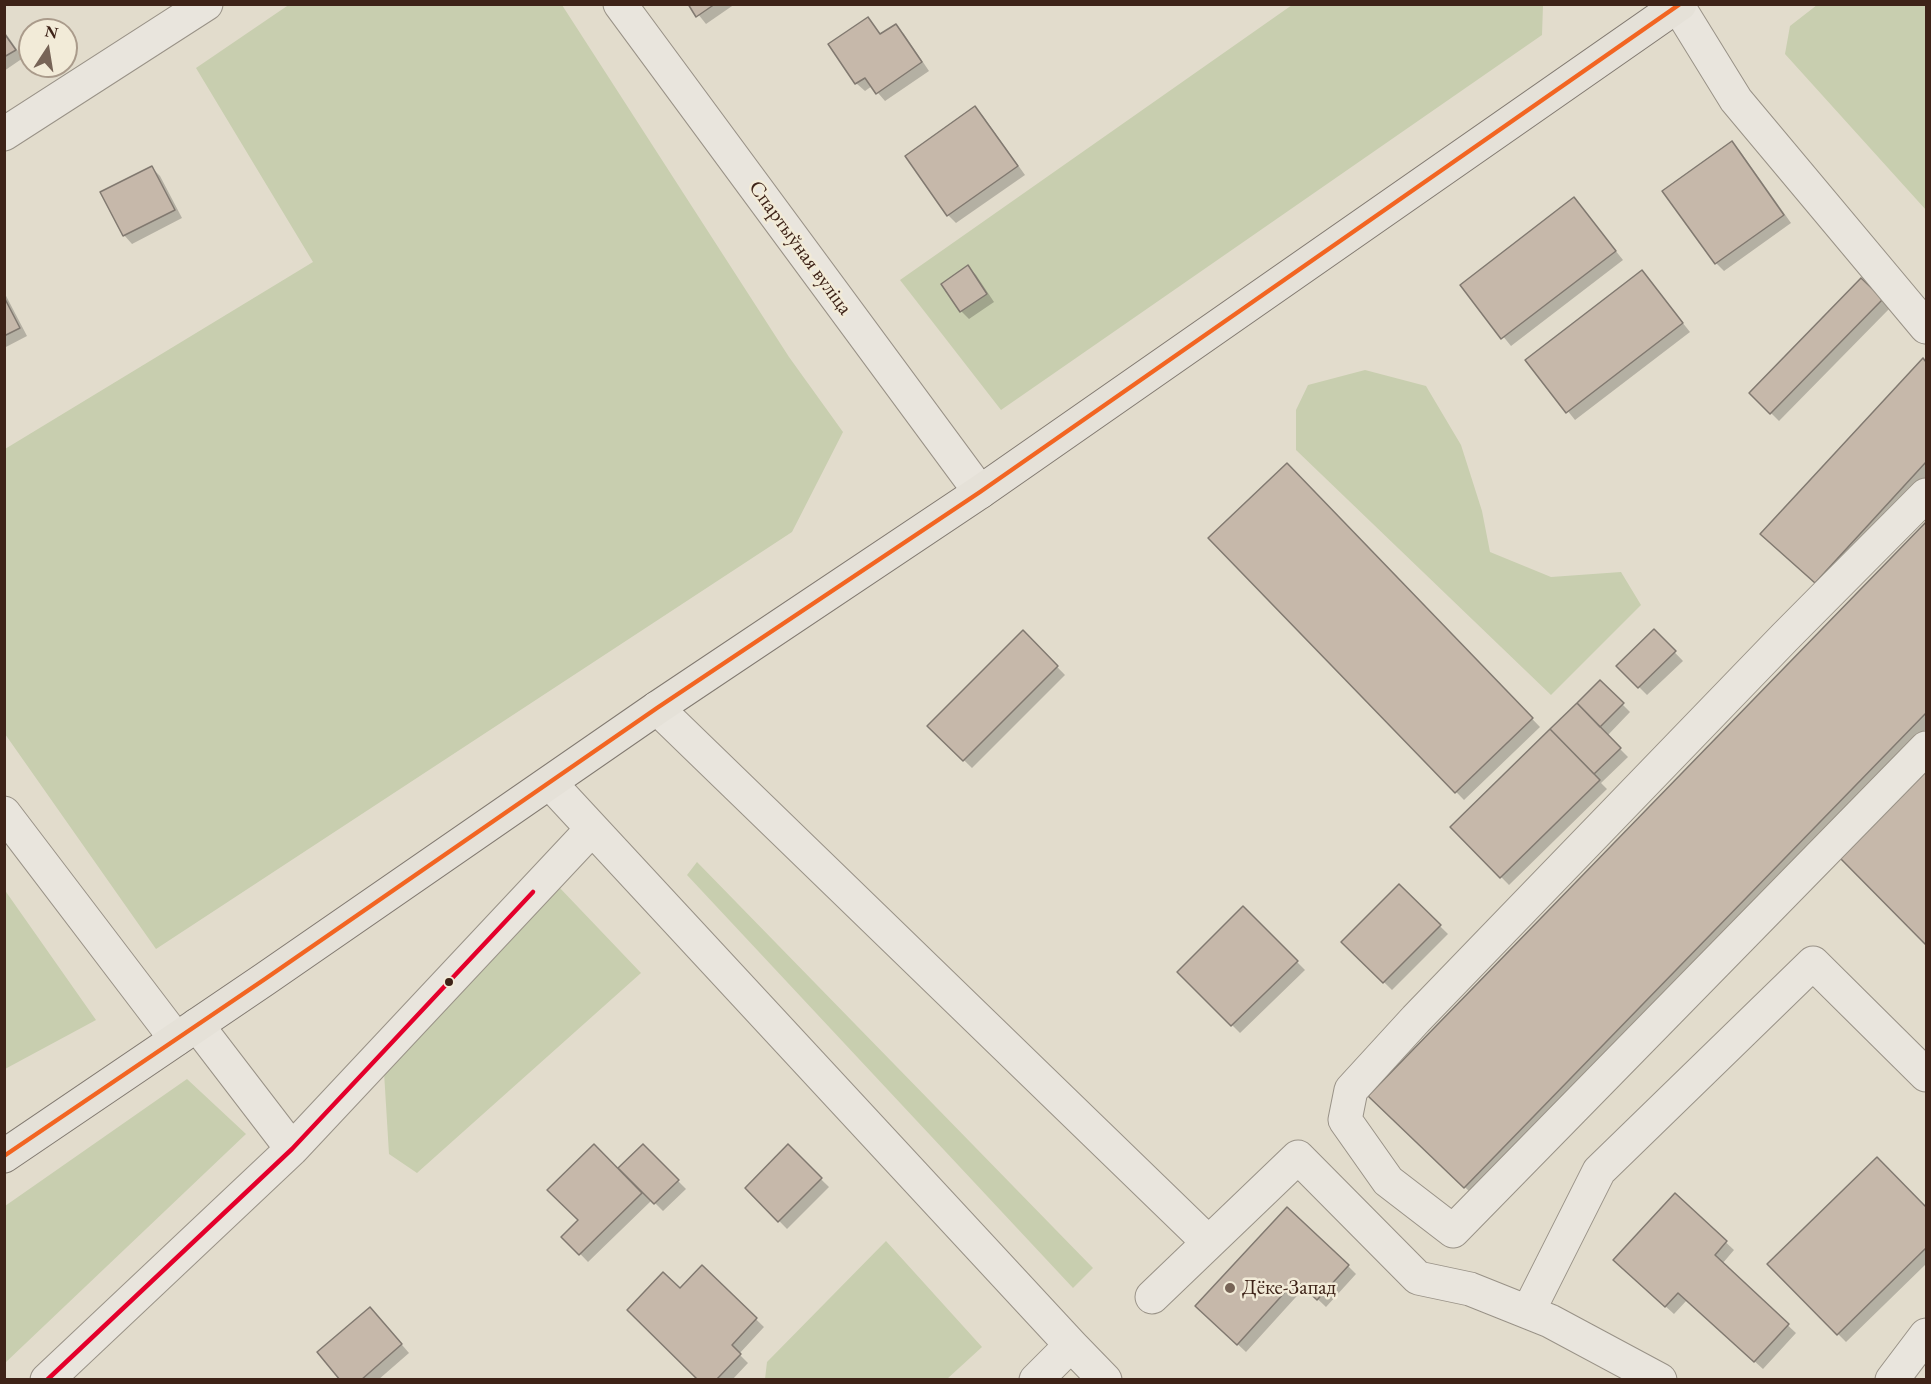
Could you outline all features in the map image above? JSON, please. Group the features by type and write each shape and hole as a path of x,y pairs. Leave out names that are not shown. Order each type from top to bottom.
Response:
{"main road":[{"path":"4,1156 657,708 980,492 1679,5"}],"street":[{"path":"4,134 206,4"},
{"name":"Спартыўная вуліца","path":"620,4 980,492"},
{"path":"1679,5 1736,100 1926,327"},
{"path":"1926,495 1703,722 1416,1019 1351,1090 1345,1120 1388,1181 1453,1230 1926,748"},
{"path":"657,708 1208,1242"},
{"path":"550,783 1105,1380"},
{"path":"4,813 186,1032 292,1149"},
{"path":"47,1380 292,1149 592,829"},
{"path":"1528,1312 1599,1171 1813,963 1926,1075"},
{"path":"1152,1297 1298,1157 1418,1278 1470,1289 1550,1321 1660,1380"},
{"path":"1892,1380 1926,1335"},
{"path":"1036,1380 1071,1345"}],"green space":[{"path":"290,4 562,5 789,357 843,432 792,532 156,949 5,734 5,449 313,262 196,68"},
{"path":"1292,5 1543,5 1542,35 1001,410 900,280"},
{"path":"1817,5 1926,5 1926,210 1785,54 1790,26"},
{"path":"1365,370 1426,386 1461,445 1482,511 1490,552 1551,577 1621,572 1641,605 1551,695 1296,450 1296,410 1308,385"},
{"path":"697,862 1093,1268 1073,1288 687,875"},
{"path":"558,886 641,973 417,1173 389,1154 384,1072"},
{"path":"4,889 96,1020 5,1069 4,1069"},
{"path":"187,1079 246,1134 5,1363 5,1206"},
{"path":"886,1241 982,1347 947,1379 765,1379 767,1362"}],"building":[{"path":"688,4 715,4 696,17"},
{"path":"868,17 880,34 896,24 922,62 876,94 865,78 855,84 828,44"},
{"path":"4,33 16,50 4,57"},
{"path":"975,106 1018,166 947,216 905,156"},
{"path":"1732,141 1784,215 1715,264 1662,191"},
{"path":"152,166 175,210 123,236 100,192"},
{"path":"1574,197 1616,251 1501,339 1460,285"},
{"path":"968,265 987,294 960,312 941,284"},
{"path":"1642,270 1683,323 1566,413 1525,360"},
{"path":"1861,278 1883,299 1770,414 1749,393"},
{"path":"4,297 20,328 4,336"},
{"path":"1923,358 1926,362 1926,462 1815,583 1760,534"},
{"path":"1287,463 1533,718 1455,793 1208,538"},
{"path":"1926,522 1926,713 1464,1188 1368,1096"},
{"path":"1654,629 1676,651 1638,688 1616,666"},
{"path":"1023,630 1058,666 963,761 927,726"},
{"path":"1600,680 1624,703 1600,727 1577,703"},
{"path":"1577,703 1621,748 1594,774 1550,729"},
{"path":"1550,729 1600,780 1500,878 1450,827"},
{"path":"1926,768 1926,945 1838,856"},
{"path":"1399,884 1441,925 1383,983 1341,942"},
{"path":"1243,906 1298,961 1231,1026 1177,972"},
{"path":"594,1144 642,1193 579,1255 561,1237 578,1220 547,1190"},
{"path":"643,1144 679,1180 654,1204 618,1168"},
{"path":"788,1144 822,1178 778,1222 745,1188"},
{"path":"1877,1157 1926,1207 1926,1248 1837,1335 1767,1264"},
{"path":"1675,1193 1727,1241 1715,1255 1789,1324 1754,1362 1678,1293 1665,1307 1613,1260"},
{"path":"1287,1207 1349,1265 1317,1300 1296,1280 1237,1345 1195,1306"},
{"path":"702,1265 757,1318 732,1345 741,1354 716,1380 698,1380 627,1310 663,1272 680,1288"},
{"path":"370,1307 402,1344 361,1380 340,1380 317,1352"}],"transit line":[{"path":"4,1156 657,708 980,492 1680,4"},
{"path":"47,1380 292,1149 533,892"}],"place":[{"name":"Дёке-Запад","path":"1230,1288"}]}
